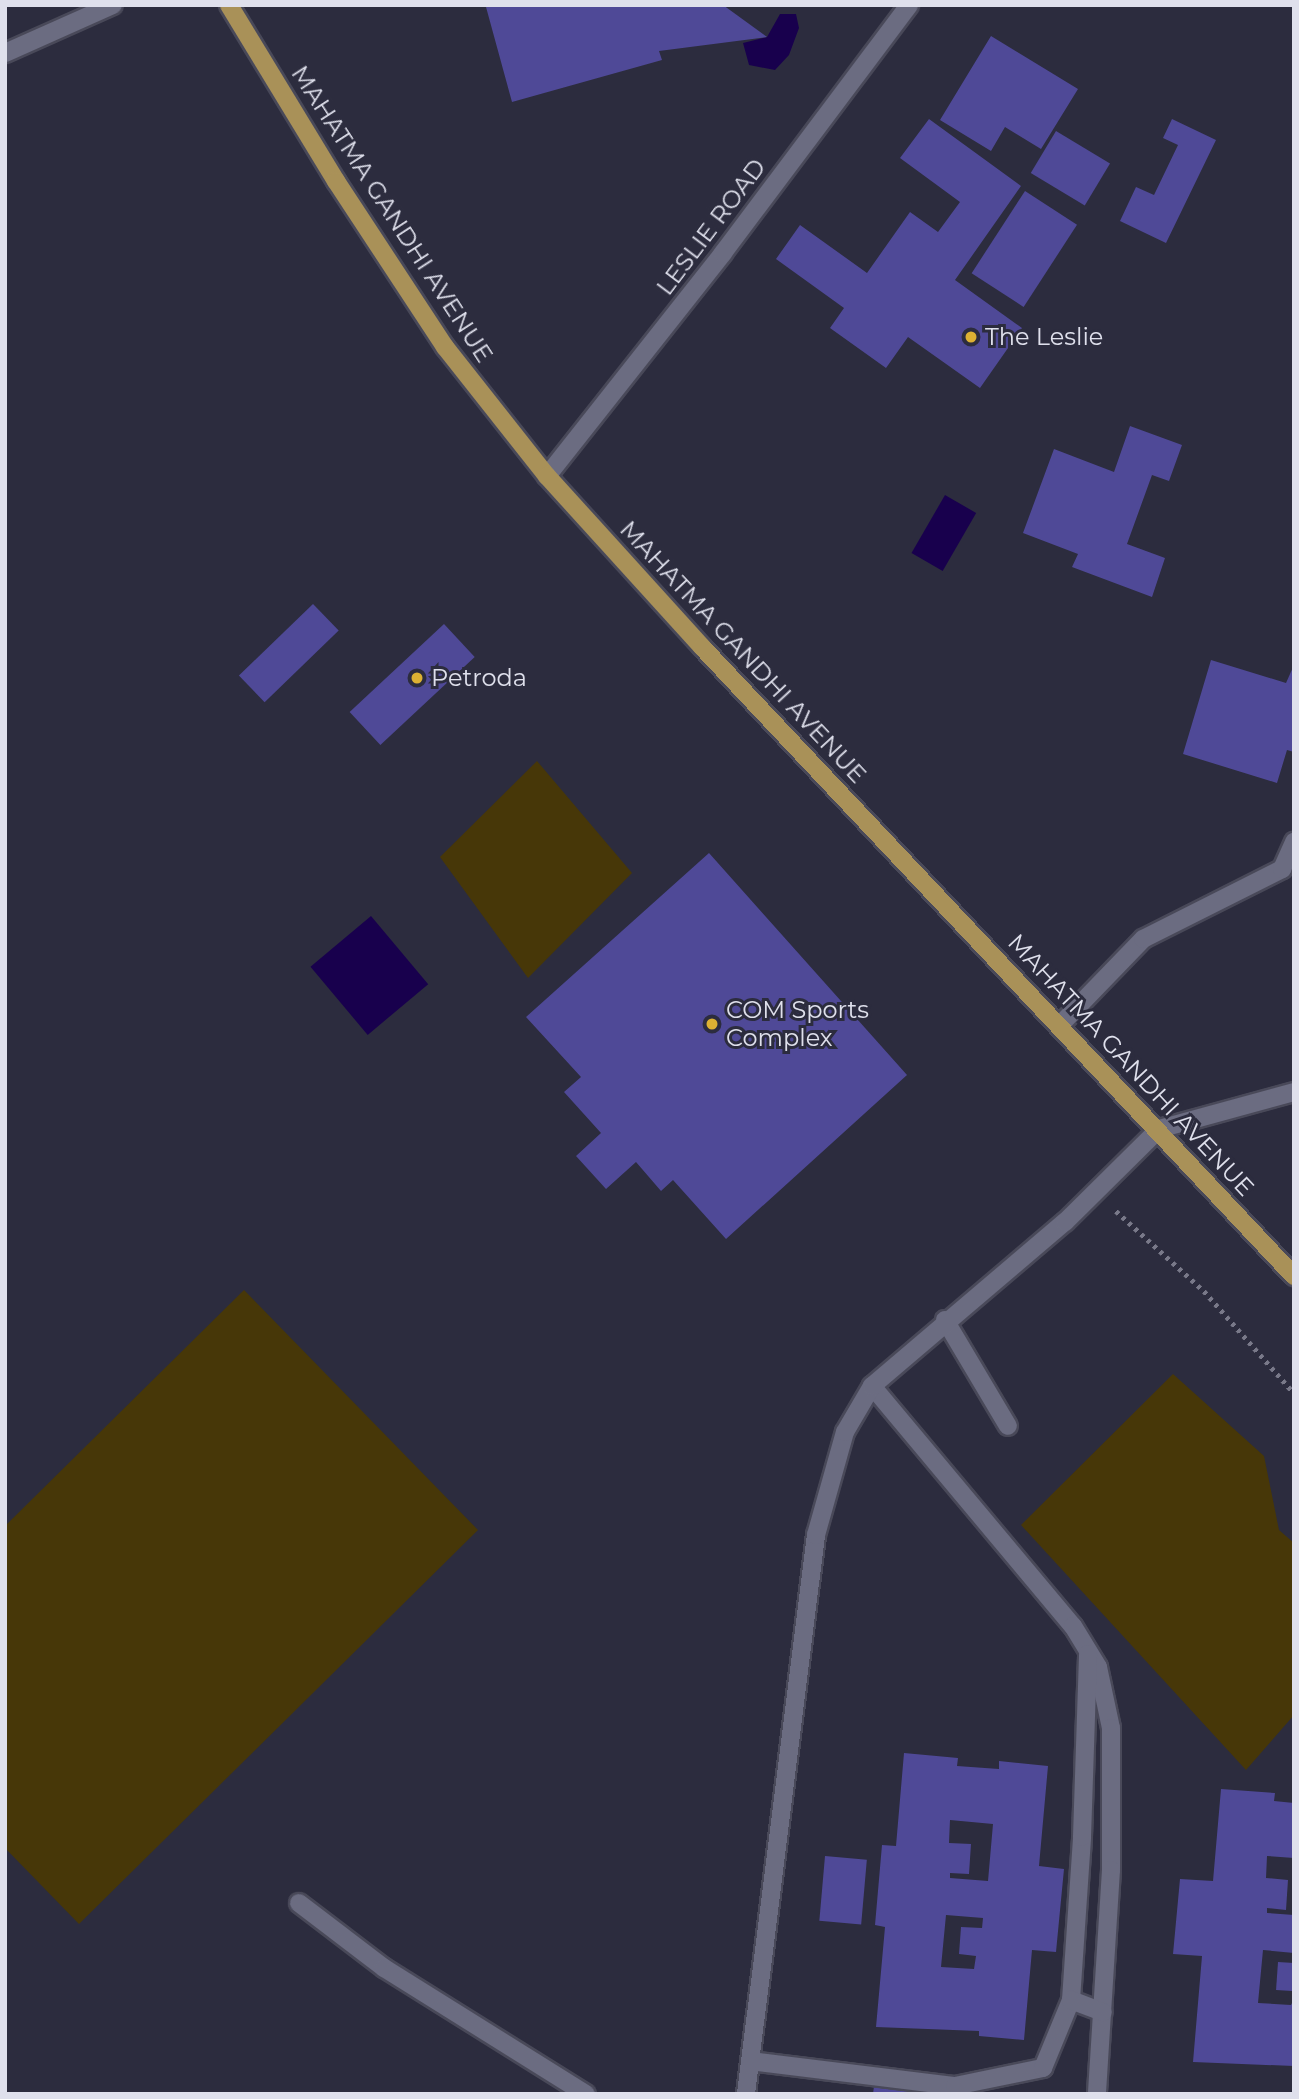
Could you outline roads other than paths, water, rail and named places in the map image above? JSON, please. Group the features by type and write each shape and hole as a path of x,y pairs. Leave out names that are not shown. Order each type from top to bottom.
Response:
{"main road":[{"name":"MAHATMA GANDHI AVENUE","path":"229,5 336,181 445,347 547,476 702,647 1159,1129 1294,1276"}],"street":[{"path":"5,53 113,5"},
{"name":"LESLIE ROAD","path":"547,476 723,253 909,5"},
{"path":"1060,1025 1143,939 1282,869 1294,842"},
{"path":"746,2094 817,1535 845,1432 872,1386 1095,1192 1159,1129 1291,1097"},
{"path":"945,1320 1008,1426"},
{"path":"872,1386 1073,1626 1098,1667 1111,1728 1103,2012 1097,2094"},
{"path":"750,2061 955,2086 1043,2068 1071,2000 1083,1836 1088,1651"},
{"path":"299,1903 384,1968 586,2094"},
{"path":"1071,2000 1103,2012"}],"place":[{"name":"The Leslie","path":"971,337"},
{"name":"Petroda","path":"417,678"},
{"name":"COM Sports Complex","path":"712,1024"}]}
